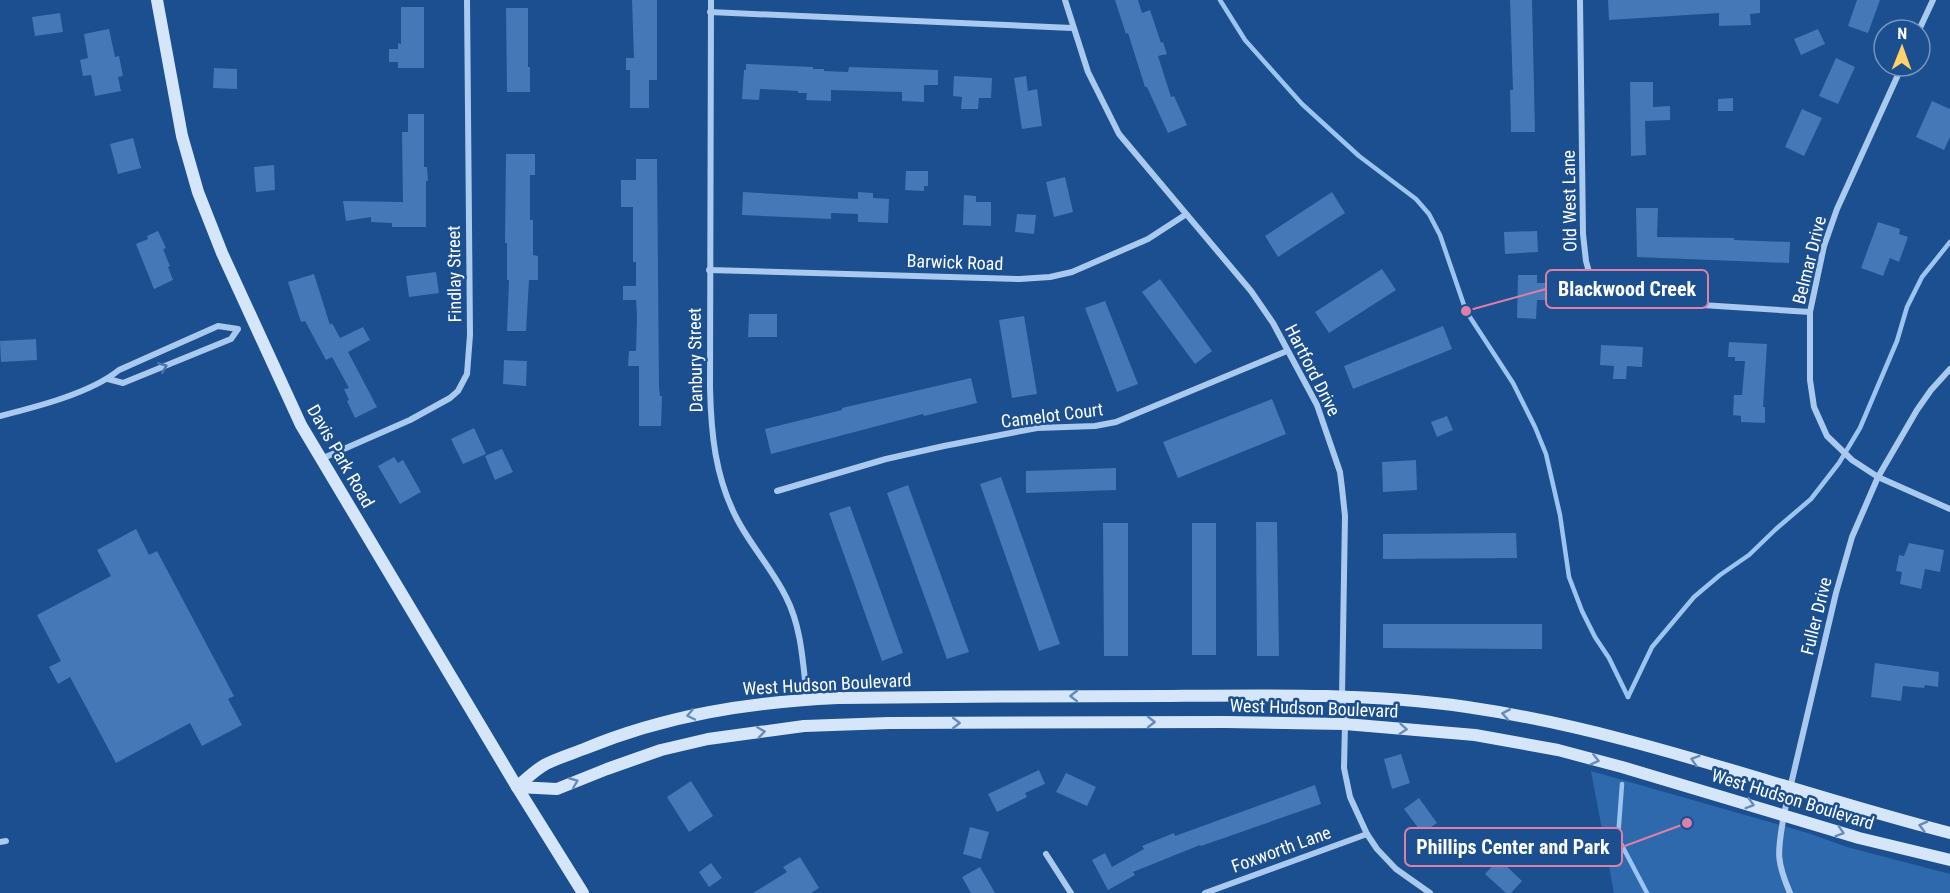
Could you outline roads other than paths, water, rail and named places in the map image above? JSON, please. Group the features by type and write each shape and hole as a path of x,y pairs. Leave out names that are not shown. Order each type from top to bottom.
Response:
{"main road":[{"name":"Davis Park Road","path":"157,0 182,136 198,192 222,253 301,425 517,787 583,893"},
{"name":"West Hudson Boulevard","path":"517,787 544,765 603,741 642,728 733,706 807,699 1342,696 1466,707 1554,722 1623,738 1791,789 1950,833"},
{"name":"West Hudson Boulevard","path":"517,787 557,789 661,750 708,739 804,726 889,723 1344,724 1475,735 1558,750 1784,814 1859,838 1950,860"}],"street":[{"name":"Findlay Street","path":"321,459 410,420 450,398 458,391 467,374 470,335 466,0"},
{"name":"Danbury Street","path":"711,0 711,421 717,465 737,520 786,597 802,651 807,699"},
{"name":"Hartford Drive","path":"1065,0 1072,28 1088,72 1119,134 1251,291 1273,323 1317,405 1340,472 1345,516 1342,696 1346,783 1367,834 1377,849 1391,864 1430,893"},
{"name":"Old West Lane","path":"1580,0 1583,234 1586,261 1592,283 1608,299 1810,312"},
{"path":"1925,18 1933,0"},
{"path":"710,12 1072,28"},
{"name":"Belmar Drive","path":"1897,78 1837,209 1824,246 1810,312 1810,380 1816,411 1827,436 1852,460 1878,477 1950,509"},
{"name":"Barwick Road","path":"710,270 1020,279 1050,277 1096,263 1148,238 1185,215"},
{"path":"108,379 123,383 231,339 238,329 252,320"},
{"path":"0,416 45,405 108,379 119,370 218,326 238,329"},
{"name":"Camelot Court","path":"777,491 886,459 944,446 1037,428 1095,426 1116,422 1287,351"},
{"name":"Fuller Drive","path":"1791,893 1782,874 1778,850 1784,814 1836,593 1852,537 1878,477 1926,396 1950,369"},
{"name":"Foxworth Lane","path":"1205,893 1367,834"},
{"path":"1046,854 1071,893"}],"waterway":[{"path":"1220,0 1245,40 1302,104 1359,156 1416,199 1429,214 1440,235 1466,311 1513,383 1535,427 1546,454 1560,515 1569,577 1582,611 1628,697"},
{"path":"1628,697 1652,647 1694,597 1749,555 1811,499 1839,463 1860,428 1897,341 1907,307 1922,277 1950,242"},
{"path":"1622,784 1618,838 1647,893"}],"place":[{"name":"Blackwood Creek","path":"1466,311"},
{"name":"Phillips Center and Park","path":"1687,823"}]}
